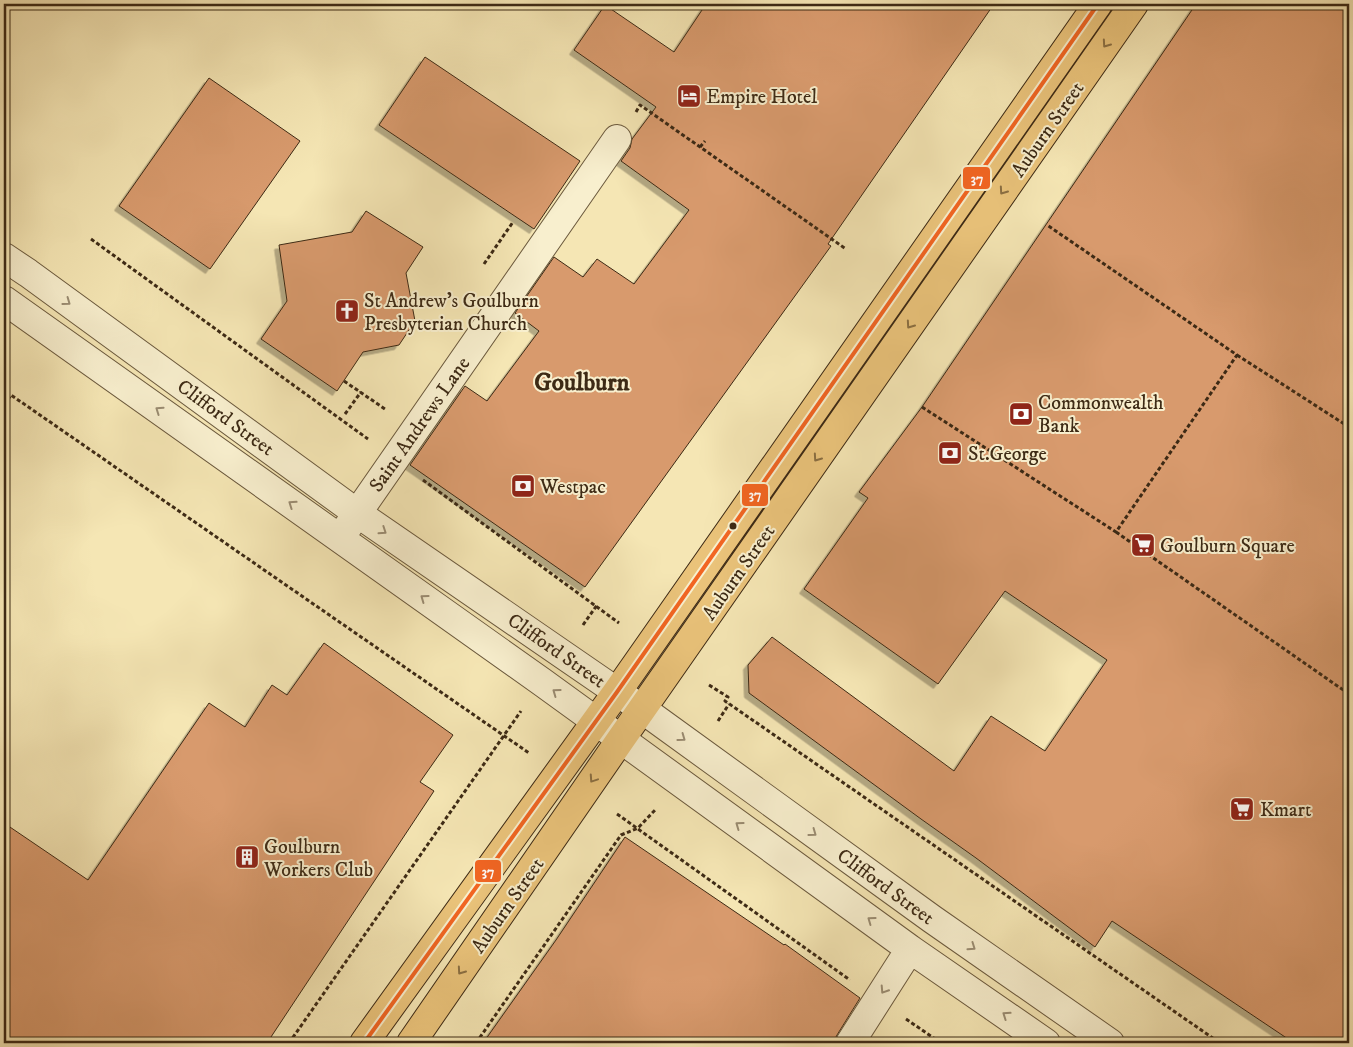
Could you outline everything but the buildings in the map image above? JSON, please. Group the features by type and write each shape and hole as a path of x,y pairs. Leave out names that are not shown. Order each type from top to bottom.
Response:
{"main road":[{"name":"Auburn Street","path":"364,1043 617,692 1098,4"},
{"name":"Auburn Street","path":"411,1043 1134,4"}],"street":[{"name":"Saint Andrews Lane","path":"340,538 617,138"},
{"name":"Clifford Street","path":"4,258 28,273 357,513 642,709 932,919 1110,1043"},
{"path":"5,301 28,273"},
{"name":"Clifford Street","path":"5,301 596,721 910,949 1046,1043"},
{"path":"850,1043 910,949"}],"path":[{"path":"617,138 640,105 846,249"},
{"path":"700,147 705,140"},
{"path":"483,266 513,222"},
{"path":"1047,224 1237,355 1349,427"},
{"path":"90,239 597,605 619,623"},
{"path":"1116,532 1237,355"},
{"path":"344,381 385,409 390,401"},
{"path":"345,414 361,392"},
{"path":"4,402 11,395 532,755"},
{"path":"922,407 1116,532 1349,694"},
{"path":"580,629 597,605"},
{"path":"709,685 728,697 725,701 729,704 1220,1043"},
{"path":"716,724 729,704"},
{"path":"289,1043 521,711"},
{"path":"476,1043 621,836 638,828 659,807"},
{"path":"617,814 940,1043"}],"transit line":[{"name":"37","path":"364,1043 617,692 1098,4"}],"place":[{"name":"Empire Hotel","path":"689,96"},
{"name":"St Andrew's Goulburn Presbyterian Church","path":"347,311"},
{"name":"Commonwealth Bank","path":"1021,414"},
{"name":"St.George","path":"950,453"},
{"name":"Westpac","path":"523,486"},
{"name":"Goulburn Square","path":"1143,545"},
{"name":"Kmart","path":"1242,809"},
{"name":"Goulburn Workers Club","path":"247,857"}],"district":[{"name":"Goulburn","path":"582,381"}]}
